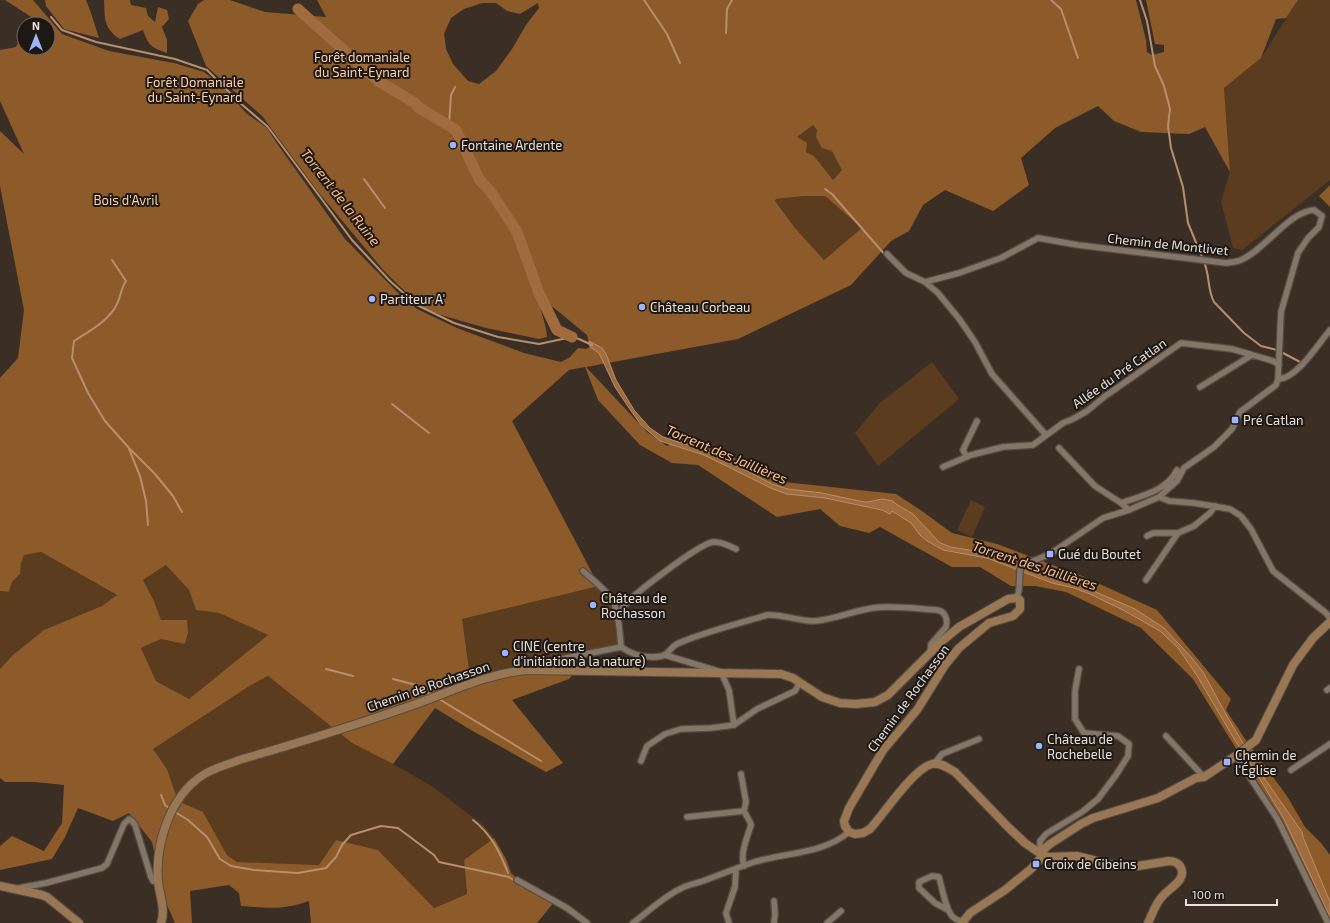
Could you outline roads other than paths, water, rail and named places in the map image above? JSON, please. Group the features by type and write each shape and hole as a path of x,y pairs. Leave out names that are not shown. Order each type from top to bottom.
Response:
{"street":[{"name":"Chemin de Montlivet","path":"925,282 959,273 1001,258 1038,238 1078,245 1226,263 1241,260 1259,248 1294,218 1306,210 1314,210 1322,216 1321,221 1319,227 1308,238 1298,253 1281,312 1278,379"},
{"path":"886,254 906,273 925,282 938,293 960,320 975,342 992,374 1046,435"},
{"path":"1017,598 1020,570 1022,566 1050,554 1103,518 1129,510 1159,497 1177,481 1184,468 1214,447 1232,429 1240,412 1276,385 1278,379 1283,380 1303,365 1330,330"},
{"name":"Allée du Pré Catlan","path":"943,467 967,457 1003,447 1032,445 1063,423 1087,411 1104,397 1181,343 1232,349 1273,361 1279,365"},
{"path":"1200,387 1252,355"},
{"path":"967,457 963,450 977,421"},
{"path":"1059,448 1095,486 1129,510"},
{"path":"1121,503 1151,493 1174,477 1177,470"},
{"path":"1159,497 1169,501 1230,509 1242,516 1251,529 1273,571 1326,613 1330,618"},
{"path":"1147,536 1153,533 1178,533 1194,526 1210,513 1215,506"},
{"path":"1146,580 1178,533"},
{"path":"618,618 624,607 635,596 683,559 703,546 713,542 718,542 736,549"},
{"path":"583,571 610,597 614,603 618,618 622,647"},
{"name":"Chemin de Rochasson","path":"161,923 162,913 158,882 158,868 159,854 167,820 185,791 203,775 213,770 394,711 471,683 497,675 532,669 781,674 793,678 822,697 840,703 856,704 875,702 888,695 930,653 959,627 1001,602 1008,599 1017,598 1020,600 1021,605 1017,613 1013,616 989,623 959,648 945,665 917,710 884,749 849,808 844,821 849,832"},
{"path":"665,655 677,644 767,615 774,614 811,621 838,617 872,608 897,607 940,610 945,615 947,623 931,644 930,653"},
{"path":"1040,854 1050,844 1093,818 1158,798 1196,778 1204,778 1256,740 1293,665 1312,638 1330,622"},
{"path":"532,669 546,662 622,647 640,655 654,657 665,655 721,672 729,690 734,725"},
{"path":"946,909 945,898 939,877 932,876 919,882 919,888 935,903 946,909 953,918 963,923 970,913 1005,890 1031,870 1040,859 1040,841 1046,834 1082,812 1098,799 1128,756 1129,744 1118,736 1084,733 1075,719 1075,692 1079,669"},
{"path":"641,761 647,746 665,734 681,729 712,728 734,725 757,710 795,691 800,682"},
{"path":"1166,736 1204,778"},
{"path":"934,764 942,754 979,739"},
{"path":"1291,770 1330,744"},
{"path":"1237,755 1278,820 1328,923"},
{"path":"633,923 678,889 767,859 809,851 837,840 849,832 854,834 863,833 870,829 912,778 927,766 934,764 945,766 955,772 1025,843 1040,854 1049,858 1077,856 1117,866 1138,866 1169,861 1178,863 1182,874 1178,881 1161,896 1148,923"},
{"path":"741,774 746,802 744,811 751,825 744,848 744,866"},
{"path":"687,817 744,811"},
{"path":"17,889 102,868 107,864 124,824 128,819 135,825 144,860 151,877 153,880 158,882"},
{"path":"729,923 726,913 735,888 736,869"},
{"path":"517,880 567,908 587,923"},
{"path":"0,886 47,897 80,923"},
{"path":"774,902 774,923"},
{"path":"827,923 841,911"}],"waterway":[{"path":"644,0 667,34 680,63"},
{"path":"726,33 727,9 732,0"},
{"path":"1051,0 1061,9 1078,58"},
{"path":"1140,0 1147,21 1155,66 1164,86 1170,109 1168,126 1171,148 1183,187 1188,223 1202,257"},
{"name":"Torrent de la Ruine","path":"298,9 378,81 456,130 479,179 491,192 517,232 539,293 557,330 572,337"},
{"name":"Torrent de la Ruine","path":"56,23 62,30 96,42 175,59 207,70 239,102 268,127 352,240 390,281 417,305 454,323 498,337 539,344 572,337 592,345"},
{"path":"449,125 451,95 455,87"},
{"path":"364,179 385,208"},
{"path":"825,189 832,194 886,256"},
{"path":"112,260 126,281 118,301 109,316 104,321 74,341 72,358 88,393 105,421 155,474 173,496 182,512"},
{"path":"1204,262 1210,292 1214,302 1244,333 1261,346 1277,350"},
{"path":"1283,353 1302,363"},
{"path":"392,404 429,433"},
{"path":"129,449 140,476 146,501 148,525"},
{"path":"326,669 353,676"},
{"path":"393,679 416,685 422,691"},
{"path":"416,689 433,695"},
{"path":"439,699 541,761"},
{"path":"161,795 165,805 169,808"},
{"path":"175,812 188,820 207,837 220,859 231,866 254,870 298,873 326,868 336,857 342,845 351,835 381,826 398,828 434,855 439,862 509,877 521,885"},
{"path":"473,820 490,837 502,858 508,873"},
{"path":"728,900 733,883"},
{"path":"560,907 569,913"}],"place":[{"name":"Fontaine Ardente","path":"453,145"},
{"name":"Partiteur A'","path":"372,299"},
{"name":"Château Corbeau","path":"642,307"},
{"name":"Pré Catlan","path":"1235,420"},
{"name":"Gué du Boutet","path":"1050,554"},
{"name":"Château de Rochasson","path":"593,605"},
{"name":"CINE (centre d'initiation à la nature)","path":"505,653"},
{"name":"Château de Rochebelle","path":"1039,746"},
{"name":"Chemin de l'Église","path":"1227,762"},
{"name":"Croix de Cibeins","path":"1036,864"}],"park label":[{"name":"Forêt domaniale du Saint-Eynard","path":"362,64"},
{"name":"Forêt Domaniale du Saint-Eynard","path":"195,90"},
{"name":"Bois d'Avril","path":"126,200"}],"water label":[{"name":"Torrent des Jaillières","path":"727,454"},
{"name":"Torrent des Jaillières","path":"1035,565"}]}
